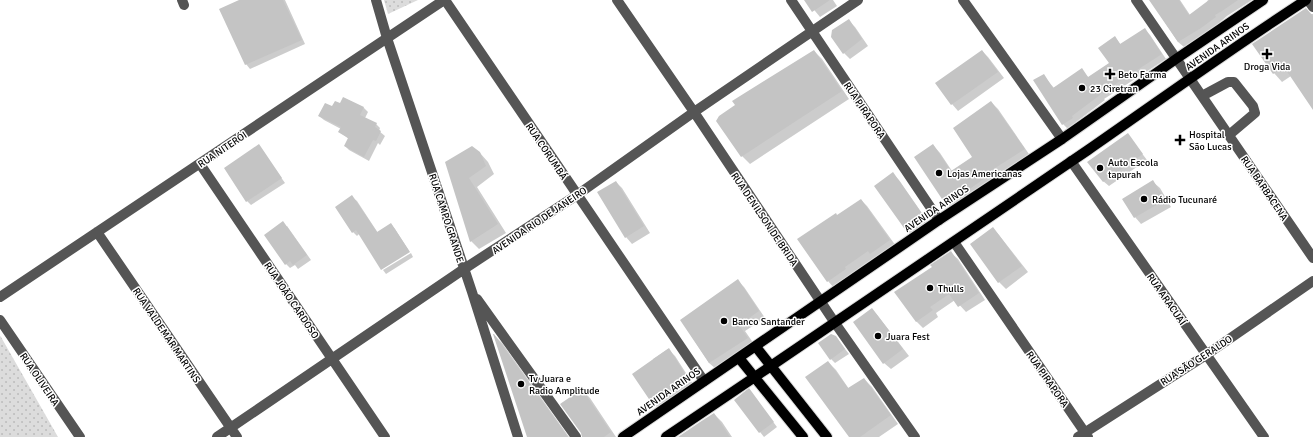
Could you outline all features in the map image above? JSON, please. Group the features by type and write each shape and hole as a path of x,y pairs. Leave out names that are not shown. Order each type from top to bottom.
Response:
{"main road":[{"name":"AVENIDA ARINOS","path":"623,437 939,220 1062,140 1176,59 1263,0"},
{"name":"AVENIDA ARINOS","path":"666,437 954,242 1258,31 1307,0"},
{"path":"756,347 827,437"},
{"path":"739,358 803,437"}],"street":[{"name":"RUA CAMPO GRANDE","path":"376,0 387,38 472,292 518,437"},
{"name":"RUA NITERÓI","path":"0,297 444,0"},
{"name":"RUA CORUMBÁ","path":"444,0 704,381"},
{"name":"RUA DENILSON DE BRIDA","path":"617,0 694,112 820,302 916,437"},
{"name":"RUA PIRAPORA","path":"791,0 939,220"},
{"name":"AVENIDA RIO DE JANEIRO","path":"218,437 464,269 577,195 694,112 858,0"},
{"path":"963,0 1062,140"},
{"name":"RUA BARBACENA","path":"1136,0 1313,258"},
{"path":"1307,0 1313,7"},
{"path":"1202,96 1228,82 1234,82 1253,106 1255,113 1228,135"},
{"name":"RUA ARACUAÍ","path":"1071,161 1264,437"},
{"name":"RUA JOÃO CARDOSO","path":"200,164 385,437"},
{"name":"RUA VALDEMAR MARTINS","path":"98,232 237,437"},
{"name":"RUA PIRAPORA","path":"954,242 1084,435"},
{"name":"RUA SÃO GERALDO","path":"1084,435 1313,281"},
{"path":"472,292 576,437"},
{"name":"RUA OLIVEIRA","path":"0,320 80,437"}],"shaded area":[{"path":"384,0 418,0 388,14"},
{"path":"0,336 1,337 58,437 0,437"}],"building":[{"path":"239,0 283,0 302,40 245,65 219,9"},
{"path":"804,0 830,0 812,12"},
{"path":"1149,0 1179,0 1189,15 1209,0 1238,0 1215,15 1216,17 1201,28 1178,42"},
{"path":"1306,8 1313,16 1313,110 1284,67 1273,74 1252,44"},
{"path":"849,19 862,39 843,54 831,37 832,30"},
{"path":"1145,28 1162,54 1100,94 1072,116 1073,118 1062,125 1033,80 1044,74 1053,88 1082,68 1088,77 1109,63 1098,48 1115,36 1120,44"},
{"path":"814,50 842,91 741,157 716,121 719,116 735,105 732,101"},
{"path":"982,50 998,72 951,105 935,83"},
{"path":"343,97 364,107 360,115 377,123 375,127 381,131 376,141 373,140 364,157 344,146 348,138 338,132 341,127 318,116 325,103 332,106 335,101 340,103"},
{"path":"991,101 1025,149 984,175 985,178 967,191 965,189 944,202 914,157 933,144 951,171 972,157 953,128"},
{"path":"1128,133 1143,154 1103,182 1087,162"},
{"path":"259,144 282,178 246,202 224,168"},
{"path":"472,146 480,152 486,166 469,178 498,224 470,242 445,162"},
{"path":"893,172 923,215 904,228 874,186"},
{"name":"Rádio Tucunaré","path":"1153,180 1165,200 1134,218 1122,199"},
{"path":"616,181 644,226 625,238 597,192"},
{"path":"352,195 377,232 391,223 410,252 381,270 356,230 352,233 335,207"},
{"path":"861,199 890,240 870,254 868,251 827,282 797,239 836,213 837,215"},
{"path":"283,221 307,255 293,265 290,261 285,265 264,235"},
{"path":"993,227 1022,266 998,283 970,244"},
{"path":"951,251 979,293 958,307 949,294 930,307 933,310 916,322 894,292 932,267 930,265"},
{"path":"738,279 759,311 739,325 748,338 709,363 680,320"},
{"name":"Juara Fest","path":"872,308 903,349 883,364 853,322"},
{"name":"Tv Juara e Radio Amplitude","path":"494,334 568,437 527,437"},
{"path":"831,334 836,336 845,349 830,360 818,343"},
{"path":"669,348 687,377 651,402 632,374"},
{"path":"828,361 848,388 864,378 891,415 860,437 849,437 805,377"},
{"path":"749,388 774,422 759,433 734,400"},
{"path":"582,389 611,432 604,437 582,437 581,433 560,404"},
{"path":"714,413 730,437 678,437 700,422"}],"place":[{"name":"Droga Vida","path":"1267,54"},
{"name":"Beto Farma","path":"1110,74"},
{"name":"23 Ciretran","path":"1082,88"},
{"name":"Hospital São Lucas","path":"1180,140"},
{"name":"Auto Escola tapurah","path":"1100,168"},
{"name":"Lojas Americanas","path":"939,173"},
{"name":"Rádio Tucunaré","path":"1144,199"},
{"name":"Thulls","path":"930,288"},
{"name":"Banco Santander","path":"724,321"},
{"name":"Juara Fest","path":"878,336"},
{"name":"Tv Juara e Radio Amplitude","path":"521,384"}]}
